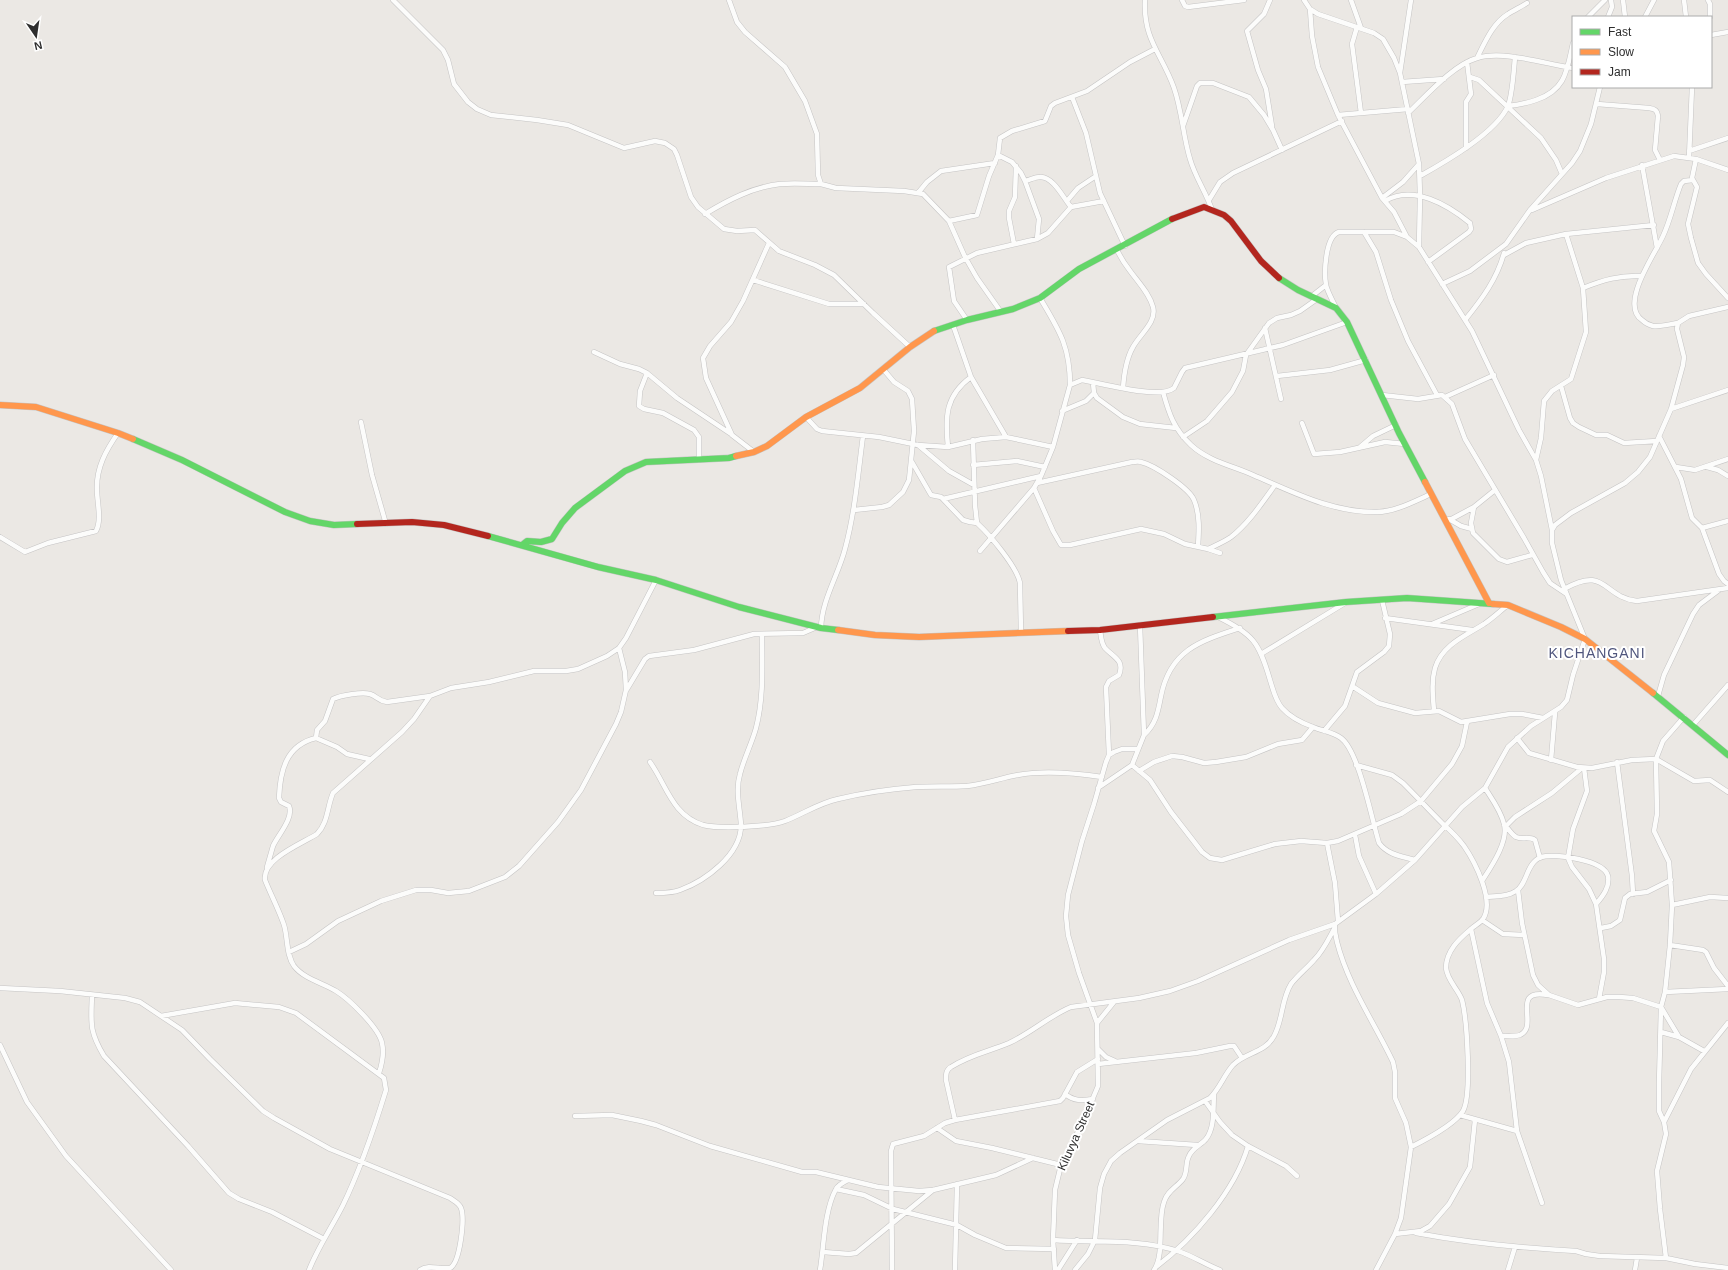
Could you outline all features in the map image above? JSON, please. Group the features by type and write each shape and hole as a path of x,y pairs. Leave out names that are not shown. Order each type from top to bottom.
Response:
{"street":[{"path":"393,0 443,50 448,60 454,84 468,102 477,109 491,115 568,125 624,148 655,141 665,143 674,149 691,197 705,214 724,229 736,231 755,230 779,251 815,265 834,275 910,346"},
{"path":"729,0 737,22 745,32 785,67 806,101 817,134 818,175 821,184"},
{"path":"1145,0 1144,18 1146,28 1174,89 1190,160 1209,200 1212,210"},
{"path":"1182,0 1185,6 1188,7 1244,0"},
{"path":"1270,0 1264,14 1247,31 1258,70 1266,89 1273,130"},
{"path":"1304,0 1310,9 1318,14 1359,27 1374,34 1382,40 1400,72 1419,164 1419,247"},
{"path":"1351,0 1359,27 1352,44 1361,113"},
{"path":"1400,72 1411,0"},
{"path":"1589,16 1605,0"},
{"path":"1608,16 1612,8 1611,0"},
{"path":"1623,0 1625,16"},
{"path":"1646,16 1654,0"},
{"path":"1684,0 1686,16"},
{"path":"1708,0 1710,4 1710,16"},
{"path":"1477,58 1491,32 1498,23 1507,14 1527,3"},
{"path":"1310,9 1315,59 1338,115 1383,200 1394,212 1407,237"},
{"path":"1712,35 1728,32"},
{"path":"949,221 977,215 989,176 998,156 1000,138 1006,133 1020,128 1042,123 1047,118 1051,106 1055,103 1072,97 1098,84 1130,62 1155,49"},
{"path":"1508,106 1530,102 1549,95 1559,86 1570,68 1572,51"},
{"path":"1338,115 1408,111 1444,79 1467,62 1477,58 1494,56 1515,57 1570,68"},
{"path":"1420,176 1466,148 1492,125 1508,106 1515,57"},
{"path":"1466,148 1466,105 1471,94 1467,62"},
{"path":"1470,77 1479,80 1541,138 1556,160 1562,174"},
{"path":"1402,82 1444,79"},
{"path":"1183,127 1197,86 1200,83 1205,82 1249,96 1264,115 1282,150"},
{"path":"1442,284 1470,271 1506,244 1530,210 1580,151 1591,124 1600,88"},
{"path":"1689,158 1692,88"},
{"path":"1072,97 1086,134 1104,202 1125,246"},
{"path":"1596,104 1654,108 1658,116 1655,150 1660,160"},
{"path":"1209,200 1220,182 1233,173 1342,120"},
{"path":"1689,151 1728,138"},
{"path":"998,156 1007,159 1016,166 1025,181 1033,199 1039,219 1037,239"},
{"path":"1530,210 1606,178 1642,165 1674,156 1696,159 1728,170"},
{"path":"1696,159 1693,180 1697,187 1688,224 1693,247 1698,263 1702,269 1728,298"},
{"path":"918,193 927,182 941,171 995,163"},
{"path":"1383,200 1403,182 1419,164"},
{"path":"1642,165 1657,248"},
{"path":"1014,244 1009,211 1015,197 1016,166"},
{"path":"1067,201 1078,188 1096,176"},
{"path":"1025,181 1046,177 1071,207"},
{"path":"1693,180 1684,181 1681,184 1668,226 1642,276 1635,303 1637,314 1640,318 1654,326 1678,323 1689,316 1728,307"},
{"path":"705,214 722,204 762,188 781,184 821,184 836,188 918,193 925,196 949,221 977,278 1000,312"},
{"path":"1383,200 1398,195 1420,196 1434,200 1446,206 1470,223 1471,226 1469,232 1428,262"},
{"path":"967,320 954,301 952,281 948,270 951,265 977,253 1037,239 1048,233 1071,207 1104,202"},
{"path":"522,545 527,541 541,542 552,539 562,523 575,508 625,471 646,462 729,458 754,452 767,446 806,417 860,388 910,346 930,333 967,320 1000,312 1040,298 1079,269 1125,246 1166,222 1198,209 1204,208 1224,215 1231,221 1261,261 1274,275 1285,283 1336,308"},
{"path":"1504,255 1526,243 1566,234 1654,225"},
{"path":"955,1120 946,1080 947,1070 950,1067 1009,1043 1031,1031 1062,1010 1071,1007 1114,1002 1170,991 1198,982 1290,940 1336,925 1376,894 1414,860 1462,807 1485,788 1501,758 1517,738 1543,718 1554,713 1567,700 1573,675 1585,639 1565,591 1552,543 1552,530 1541,476 1536,460 1519,430 1494,375 1465,320 1419,247 1407,237 1394,232 1339,232 1331,237 1326,266 1326,284 1336,308 1347,322 1366,360 1405,444 1431,494 1448,521 1489,602"},
{"path":"1364,232 1376,252 1391,300 1408,342 1437,395"},
{"path":"1536,460 1541,438 1544,401 1552,391 1571,379 1585,338 1583,288 1566,234"},
{"path":"732,435 706,378 703,358 710,346 731,322 744,301 769,243"},
{"path":"1465,320 1488,291 1504,255 1506,244"},
{"path":"1117,250 1127,268 1143,288 1151,302 1154,313 1152,319 1133,346 1127,362 1123,388"},
{"path":"1583,288 1597,282 1621,276 1642,276"},
{"path":"752,280 829,304 864,304"},
{"path":"1183,437 1207,421 1232,392 1243,371 1246,354 1269,323 1277,318 1291,315 1300,311 1326,284"},
{"path":"980,551 1034,488 1041,476 1053,447 1070,385 1069,359 1065,344 1054,320 1040,298"},
{"path":"1070,385 1078,381 1144,392 1163,392 1174,388 1182,372 1186,368 1270,348 1347,322"},
{"path":"1552,530 1555,525 1571,513 1625,484 1638,472 1650,457 1671,409 1684,357 1677,329 1678,323"},
{"path":"953,325 971,377 1006,436"},
{"path":"1265,328 1281,399"},
{"path":"594,352 620,364 648,373 677,398 732,435 754,452"},
{"path":"1277,376 1330,370 1366,360"},
{"path":"854,510 889,505 903,492 910,480 914,418 910,394 890,378 883,369"},
{"path":"648,373 640,391 639,406 644,409 663,413 694,430 698,437 700,460"},
{"path":"1445,397 1494,375"},
{"path":"948,447 946,421 948,408 956,390 971,377"},
{"path":"1093,383 1094,394 1110,409 1131,421 1153,427 1176,428"},
{"path":"1561,386 1570,418 1580,428 1596,435 1607,435 1624,443 1658,438"},
{"path":"1671,409 1728,390"},
{"path":"1163,392 1176,428 1193,446 1209,457 1303,497 1358,512 1379,512 1396,508 1431,494"},
{"path":"1062,412 1086,401 1094,394"},
{"path":"1382,395 1418,399 1437,395 1445,397 1452,404 1465,439 1532,555 1550,583 1565,591"},
{"path":"0,405 36,407 118,433 182,460 285,512 310,521 334,525 412,522 444,525 522,545 598,567 656,580 740,607 819,627 875,635 919,637 1100,630 1346,602 1407,598 1489,602 1508,605 1585,639 1694,725 1728,755"},
{"path":"806,417 817,429 822,431 879,437 918,445 948,447 973,440 1006,436 1053,447"},
{"path":"361,422 372,475 386,524"},
{"path":"1302,422 1314,454 1340,452 1385,442 1405,444"},
{"path":"1360,448 1373,436 1396,425"},
{"path":"0,537 26,552 48,543 96,530 98,524 97,489 100,466 107,448 118,433"},
{"path":"819,627 821,614 844,553 854,510 863,436"},
{"path":"1658,438 1676,467 1692,518 1702,528 1719,574 1728,584"},
{"path":"973,440 974,493 977,523"},
{"path":"918,445 949,471 974,485"},
{"path":"1676,467 1695,470 1728,459"},
{"path":"974,465 1017,461 1045,467"},
{"path":"1037,483 1140,461 1184,487 1194,499 1198,520 1198,546"},
{"path":"912,462 923,480 928,492 931,495 939,496 943,499 963,520 977,523 992,537 1019,576 1021,633"},
{"path":"1707,467 1718,470 1728,476"},
{"path":"943,499 974,493 1041,476"},
{"path":"1208,548 1229,538 1238,531 1275,485"},
{"path":"1034,488 1053,531 1061,545 1070,545 1141,529 1164,534 1185,544 1208,548 1220,553"},
{"path":"1448,521 1474,507 1495,490"},
{"path":"1474,507 1473,533 1503,561 1515,560 1532,555"},
{"path":"1448,521 1472,529"},
{"path":"1702,528 1728,521"},
{"path":"316,738 316,732 325,721 330,703 338,696 345,694 370,694 380,701 387,702 430,696 451,688 489,682 534,671 566,671 578,669 606,656 619,648 656,580"},
{"path":"1565,591 1577,582 1596,580 1628,600 1637,602 1728,588"},
{"path":"1658,696 1664,675 1693,614 1704,601 1721,590"},
{"path":"1324,731 1345,706 1357,672 1384,652 1389,646 1390,634 1385,618 1382,600"},
{"path":"1261,654 1346,602"},
{"path":"1432,625 1482,602"},
{"path":"1434,711 1433,684 1435,668 1442,654 1457,640 1488,621 1508,605"},
{"path":"1218,617 1240,628 1253,639 1261,654 1281,707 1297,719 1342,738 1351,751 1356,765 1379,844 1390,853 1414,860"},
{"path":"1385,618 1473,630"},
{"path":"1140,626 1144,735"},
{"path":"289,952 306,944 338,920 381,901 416,890 431,890 448,893 469,891 505,877 519,866 558,822 586,781 616,724 621,712 626,690 645,659 649,656 712,647 743,636 803,633 819,627"},
{"path":"1098,788 1132,764 1144,735 1154,724 1165,682 1171,667 1176,661 1200,643 1240,628"},
{"path":"1100,630 1103,645 1115,656 1120,668 1119,675 1109,681 1106,687 1109,755 1122,749 1138,749"},
{"path":"656,893 670,893 689,886 715,869 734,849 741,826 738,786 740,774 757,727 760,707 762,634"},
{"path":"619,648 626,690"},
{"path":"1694,725 1728,685"},
{"path":"1352,686 1378,703 1415,713 1434,711 1443,713 1454,720 1461,722 1510,714 1522,714 1543,718"},
{"path":"267,868 281,855 317,834 326,820 333,793 402,732 414,719 430,696"},
{"path":"1551,760 1554,713"},
{"path":"1666,1258 1657,1170 1666,1134 1664,1122 1658,1107 1661,1007 1665,992 1670,946 1672,905 1669,862 1654,831 1657,814 1656,759 1663,741 1684,717"},
{"path":"1132,764 1150,780 1185,831 1202,852 1210,858 1216,860 1228,859 1262,847 1287,842 1312,841 1327,843 1355,835 1401,814 1421,801 1458,756 1462,746 1467,722"},
{"path":"1139,771 1154,762 1172,756 1182,756 1204,763 1246,757 1278,744 1302,740 1313,727"},
{"path":"369,760 347,754 337,747 316,738 307,740 298,745 282,769 279,798 281,802 289,806 289,817 274,845 264,874 265,880 284,923 289,952 296,969 348,999 378,1034 383,1045 380,1073"},
{"path":"1517,738 1530,752 1551,760 1583,768 1617,762 1656,759 1694,781 1710,780 1728,792"},
{"name":"Kiluvya Street","path":"1056,1270 1053,1240 1055,1190 1061,1164 1098,1086 1097,1023 1073,956 1068,934 1066,916 1068,895 1098,788 1109,755"},
{"path":"650,762 659,774 678,810 703,824 728,827 783,821 836,799 888,790 915,787 967,786 988,783 1019,775 1039,773 1102,777"},
{"path":"1617,762 1633,894"},
{"path":"1356,765 1392,775 1404,783 1464,846 1482,881 1486,896 1486,906 1482,920 1459,938 1449,955 1446,969 1447,975 1457,988 1461,997 1466,1025 1468,1097 1460,1115 1440,1131 1411,1147"},
{"path":"1482,881 1497,855 1504,836 1505,825 1552,793 1583,768"},
{"path":"1583,768 1587,791 1573,829 1568,858 1572,867 1589,888 1596,904 1601,928 1604,972 1599,999"},
{"path":"1485,788 1497,807 1505,825 1518,838 1532,838 1535,840 1540,858"},
{"path":"1355,835 1359,856 1376,894"},
{"path":"1327,843 1335,883 1336,925 1339,950 1352,984 1393,1062 1395,1072 1395,1098 1406,1122 1411,1147 1401,1218 1396,1234 1376,1270"},
{"path":"1549,995 1538,985 1533,975 1524,935 1518,890 1531,866 1540,858 1550,856 1593,862 1606,871 1608,877 1607,890 1596,904"},
{"path":"1601,928 1611,926 1620,920 1625,898 1628,895 1647,892 1671,880"},
{"path":"1486,896 1505,896 1518,890"},
{"path":"1672,905 1710,897 1720,896 1728,898"},
{"path":"1482,920 1503,934 1524,935"},
{"path":"1075,1270 1088,1254 1095,1240 1100,1188 1104,1174 1111,1161 1167,1120 1183,1110 1205,1101 1214,1094 1233,1066 1242,1058 1264,1048 1270,1043 1275,1036 1285,998 1291,984 1320,953 1336,925"},
{"path":"1471,929 1486,1003 1501,1036 1511,1072 1517,1131 1542,1203"},
{"path":"1670,946 1703,950 1706,952 1714,968 1728,987"},
{"path":"1665,992 1728,987"},
{"path":"0,988 38,988 134,999 182,1030 263,1111 274,1118 330,1149 450,1198 459,1204 462,1209 462,1222 456,1262 450,1268 442,1270 427,1266 420,1270"},
{"path":"1501,1036 1517,1036 1524,1032 1526,1028 1527,1003 1529,997 1539,993 1578,1005 1607,997 1633,998 1661,1007 1679,1037"},
{"path":"92,995 91,1029 104,1056 188,1146 229,1193 239,1199 272,1212 324,1238"},
{"path":"1097,1023 1114,1002"},
{"path":"161,1016 234,1003 279,1006 296,1013 380,1073 386,1081 386,1090 362,1162 343,1206 324,1238 309,1270"},
{"path":"1664,1122 1691,1069 1728,1023"},
{"path":"1661,1032 1679,1037 1704,1051"},
{"path":"0,1045 27,1102 66,1156 171,1270"},
{"path":"892,1270 893,1208 891,1188 891,1151 894,1144 924,1136 955,1120 1060,1101 1066,1094 1076,1072 1098,1061 1115,1061 1196,1052 1230,1046 1234,1046 1242,1058"},
{"path":"1098,1049 1106,1057 1115,1061"},
{"path":"1066,1094 1077,1100 1093,1099"},
{"path":"1154,1269 1158,1262 1164,1200 1168,1192 1183,1180 1186,1174 1189,1155 1197,1145 1207,1137 1211,1128 1214,1094"},
{"path":"1205,1101 1225,1129 1248,1146 1286,1166 1297,1176"},
{"path":"575,1116 612,1115 641,1121 656,1125 710,1146 760,1159 799,1172 813,1171 848,1180 891,1188 919,1191 933,1190 996,1175 1033,1158"},
{"path":"1460,1115 1517,1131"},
{"path":"1416,1233 1430,1226 1439,1217 1461,1184 1470,1167 1475,1120"},
{"path":"937,1128 956,1141 1061,1164"},
{"path":"1138,1141 1197,1145"},
{"path":"1154,1269 1178,1251 1225,1194 1235,1178 1248,1146"},
{"path":"820,1270 825,1230 836,1189 848,1180"},
{"path":"955,1270 957,1184"},
{"path":"836,1189 864,1195 893,1208 957,1225 975,1235 1006,1248 1054,1249"},
{"path":"823,1252 854,1254 933,1190"},
{"path":"1396,1234 1416,1233 1515,1248 1576,1251 1586,1254 1637,1258 1666,1258 1695,1264 1728,1268"},
{"path":"1053,1240 1095,1240 1159,1246 1178,1251 1220,1270"},
{"path":"1056,1270 1077,1240"},
{"path":"1508,1270 1515,1248"},
{"path":"1635,1270 1637,1258"},
{"path":"1694,1270 1695,1264"}],"traffic: fast":[{"path":"934,331 967,320 1013,309 1040,298 1079,269 1172,219"},
{"path":"1279,278 1298,290 1336,308 1347,322 1399,433 1425,482"},
{"path":"133,439 182,460 285,512 310,521 334,525 357,524"},
{"path":"522,545 527,541 541,542 552,539 562,523 575,508 625,471 646,462 729,458 736,456"},
{"path":"488,536 598,567 656,580 739,607 821,628 838,630"},
{"path":"1213,617 1346,602 1407,598 1493,604"},
{"path":"1653,693 1728,755"}],"traffic: slow":[{"path":"736,456 754,452 767,446 806,417 860,388 910,347 934,331"},
{"path":"0,405 36,407 133,439"},
{"path":"1425,482 1489,603"},
{"path":"1493,604 1508,605 1561,627 1585,639 1653,693"},
{"path":"838,630 875,635 919,637 1068,631"}],"traffic: jam":[{"path":"1172,219 1204,207 1224,215 1231,221 1261,261 1279,278"},
{"path":"357,524 412,522 444,525 488,536"},
{"path":"1068,631 1100,630 1213,617"}],"district":[{"name":"KICHANGANI","path":"1597,653"}]}
